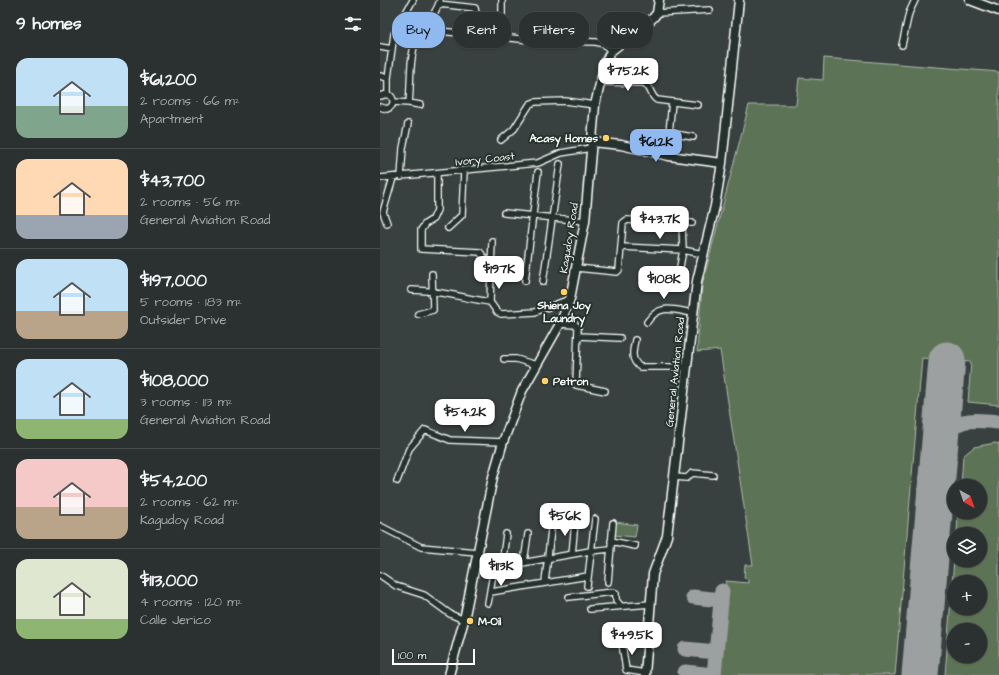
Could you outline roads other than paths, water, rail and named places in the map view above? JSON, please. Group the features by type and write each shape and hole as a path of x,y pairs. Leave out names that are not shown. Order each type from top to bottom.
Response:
{"street":[{"path":"380,107 387,109 391,107 393,102 392,97 388,94 388,78 394,34 413,0"},
{"path":"409,103 413,56 416,41 439,2 475,8 477,18 482,23 498,23 502,21 502,0"},
{"path":"659,0 657,13 710,10"},
{"name":"General Aviation Road","path":"645,674 650,604 654,574 666,536 693,313 703,254 722,163 739,0"},
{"path":"902,45 909,13 915,0"},
{"path":"970,0 999,11"},
{"name":"Kagudoy Road","path":"449,675 464,620 493,477 503,442 522,391 560,324 570,299 585,221 595,105 605,64 611,51 647,23 657,13"},
{"path":"445,32 530,40 596,42 604,44 611,51"},
{"path":"380,47 392,49"},
{"path":"380,76 388,78"},
{"path":"600,82 644,83 650,88 656,100 698,105"},
{"path":"380,96 388,94"},
{"path":"501,140 514,129 530,104 535,102 565,101 595,105"},
{"path":"393,102 420,105"},
{"path":"672,102 669,133 693,136"},
{"path":"401,177 403,148 408,124"},
{"path":"591,145 615,144 669,156 722,163"},
{"name":"Ivory Coast","path":"380,178 437,174 538,163 561,153 591,145"},
{"path":"543,282 560,164"},
{"path":"448,228 462,214 464,171"},
{"path":"525,281 538,172"},
{"path":"437,174 437,210 434,219 425,224 421,230 421,249 480,252 490,267"},
{"path":"387,223 383,212 393,178"},
{"path":"504,213 585,221"},
{"path":"577,268 617,272 620,268 623,223 627,220 692,223"},
{"path":"678,278 683,250 682,223"},
{"path":"492,241 490,302 497,312 501,314 535,312 570,299"},
{"path":"622,247 683,250 703,254"},
{"path":"418,314 433,310 432,274"},
{"path":"411,290 432,290 455,297 490,302"},
{"path":"647,322 652,314 664,308 693,313"},
{"path":"560,324 578,326 576,385 605,390"},
{"path":"578,336 620,338"},
{"path":"635,340 633,360 640,368 687,367"},
{"path":"504,359 516,359 536,365"},
{"path":"397,481 409,449 425,430 450,440 503,442"},
{"path":"674,477 687,478 692,473 713,474"},
{"path":"587,586 595,519"},
{"path":"572,554 575,522"},
{"path":"608,582 613,523"},
{"path":"380,526 421,547 477,552"},
{"path":"545,582 550,530"},
{"path":"502,566 506,534"},
{"path":"524,562 528,534"},
{"path":"611,541 635,546"},
{"path":"475,564 494,568 590,551 610,550"},
{"path":"488,603 494,568"},
{"path":"380,575 396,586 424,595 450,614 464,620"},
{"path":"491,592 588,576"},
{"path":"569,598 613,592 616,593 616,600 620,606"},
{"path":"590,609 650,604"},
{"path":"621,637 626,670 645,674"}],"place":[{"name":"Acasy Homes","path":"606,138"},
{"name":"Shiena Joy Laundry","path":"564,292"},
{"name":"Petron","path":"545,381"},
{"name":"M-Oil","path":"470,621"}]}
